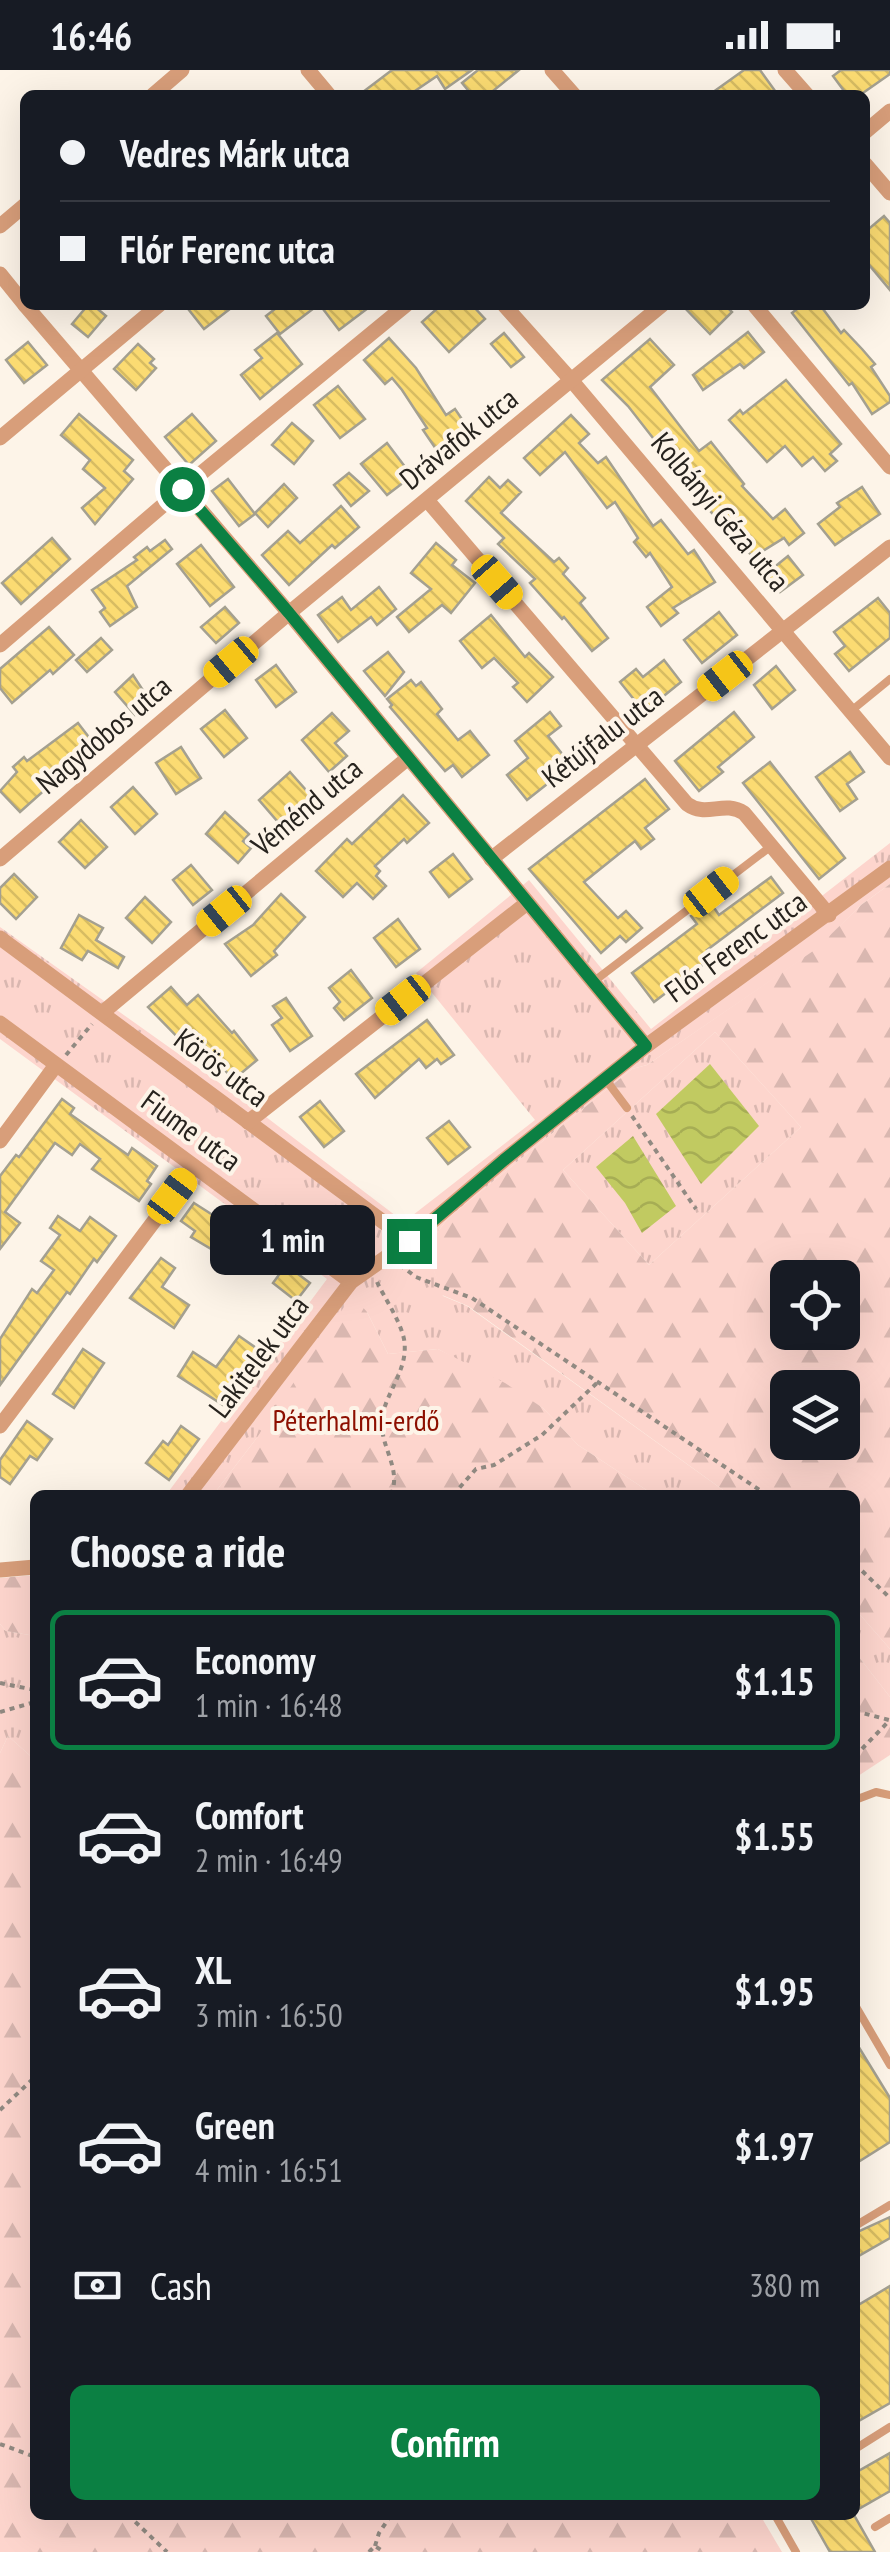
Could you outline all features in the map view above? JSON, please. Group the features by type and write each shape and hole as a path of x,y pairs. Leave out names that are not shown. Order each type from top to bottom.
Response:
{"street":[{"path":"159,90 182,70"},
{"path":"308,70 324,90"},
{"path":"552,70 570,90"},
{"path":"786,70 803,90"},
{"path":"870,128 890,111"},
{"path":"870,170 890,193"},
{"path":"0,226 20,209"},
{"path":"0,274 20,299"},
{"path":"29,310 289,613 646,1046"},
{"path":"0,438 153,310"},
{"path":"0,645 400,310"},
{"name":"Kolbányi Géza utca","path":"508,310 890,758"},
{"name":"Drávafok utca","path":"289,613 656,310"},
{"path":"758,310 890,467"},
{"path":"427,500 692,808 705,812 727,806 736,808 829,914"},
{"name":"Kétújfalu utca","path":"491,859 890,547"},
{"name":"Nagydobos utca","path":"0,859 289,613"},
{"name":"Véménd utca","path":"102,1013 408,758"},
{"name":"Flór Ferenc utca","path":"376,1265 646,1046 890,868"},
{"path":"248,1122 527,903"},
{"name":"Körös utca","path":"0,938 409,1241"},
{"name":"Fiume utca","path":"0,1023 351,1282"},
{"path":"0,1141 56,1066"},
{"path":"0,1426 194,1168"},
{"name":"Lakitelek utca","path":"192,1490 351,1282 376,1265"},
{"path":"0,1570 30,1567"}],"lane":[{"path":"851,711 890,679"},
{"path":"593,982 770,846"},
{"path":"605,1078 627,1108"},
{"path":"860,1798 876,1792 890,1795"},
{"path":"860,2012 890,2064"},
{"path":"860,2223 890,2205"},
{"path":"860,2446 890,2428"},
{"path":"875,2527 890,2518"},
{"path":"779,2520 796,2552"}],"path":[{"path":"56,1066 102,1013"},
{"path":"627,1108 696,1209"},
{"path":"376,1265 404,1338 402,1368 382,1415 384,1449 391,1457 396,1478 393,1490"},
{"path":"416,1277 472,1298 760,1490"},
{"path":"457,1490 476,1469 494,1466 542,1435 598,1381"},
{"path":"860,1569 890,1598"},
{"path":"0,1683 30,1689"},
{"path":"0,1712 30,1703"},
{"path":"860,1712 890,1720 860,1751"},
{"path":"0,2110 30,2082"},
{"path":"0,2444 30,2455"},
{"path":"133,2520 167,2552"},
{"path":"368,2552 376,2546 388,2520"},
{"path":"376,2546 384,2552"}],"green space":[{"path":"890,843 890,884 861,905 817,949 647,1065 632,1069 449,1217 426,1247 443,1296 467,1306 723,1490 646,1490 578,1445 543,1408 438,1349 388,1354 367,1312 217,1490 170,1490 327,1279 0,1039 0,927 249,1104 404,1222 535,1120 416,973 529,880 651,1029"},
{"path":"890,884 890,1649 860,1615 860,1490 723,1490 468,1306 442,1295 426,1247 449,1217 632,1069 647,1065 816,949 861,905","holes":["715,1032 801,1127 649,1265 563,1170"]},
{"path":"715,1032 801,1127 649,1265 563,1170"},
{"name":"Péterhalmi-erdő","path":"352,1295 367,1312 388,1354 438,1349 505,1383 543,1408 578,1445 646,1490 217,1490 256,1439"},
{"path":"30,1575 30,1635 6,1631 0,1624 0,1578"},
{"path":"860,1615 890,1649 890,1697 860,1658"},
{"path":"0,1624 6,1631 30,1635 30,1756 8,1736 0,1753"},
{"path":"860,1658 890,1697 890,1755 860,1775"},
{"path":"8,1736 30,1756 30,2520 763,2520 782,2552 0,2552 0,1753"}],"water":[{"path":"710,1064 759,1126 701,1184 656,1114"},
{"path":"633,1136 676,1206 642,1233 625,1203 596,1167"}],"building":[{"path":"392,70 472,70 445,89 437,76 416,90 366,90"},
{"path":"478,70 519,70 494,90 468,90 462,83"},
{"path":"744,70 760,70 774,90 716,90"},
{"path":"841,70 890,70 890,74 867,90 843,90 833,76"},
{"path":"884,216 890,223 890,290 870,266 870,228"},
{"path":"84,310 99,310 106,316 88,337 72,324"},
{"path":"189,310 229,310 204,329"},
{"path":"274,310 311,310 280,334 266,316"},
{"path":"324,310 365,310 339,330"},
{"path":"435,310 477,310 485,319 449,352 422,322"},
{"path":"687,310 732,312 710,334"},
{"path":"824,310 841,333 844,330 875,364 871,367 890,402 872,414 852,383 849,385 792,313"},
{"path":"748,332 764,352 744,368 740,364 703,390 693,375"},
{"path":"277,333 302,364 260,399 241,375 262,358 255,350"},
{"path":"504,333 524,357 511,367 491,344"},
{"path":"389,338 416,368 446,415 455,409 470,431 438,452 402,390 392,378 385,384 364,360"},
{"path":"650,339 674,365 650,387 699,451 711,442 742,486 773,519 785,509 804,533 789,545 784,538 753,557 602,380"},
{"path":"28,342 47,365 24,383 6,360"},
{"path":"138,344 154,359 150,363 156,368 136,390 114,369"},
{"path":"786,380 841,444 830,454 837,461 825,471 813,457 802,466 785,446 767,462 729,420 740,410 743,414"},
{"path":"338,386 365,419 340,438 314,405"},
{"path":"79,414 133,460 124,471 133,479 95,524 82,508 105,488 83,469 90,460 61,435"},
{"path":"192,414 216,441 189,465 165,437"},
{"path":"571,415 589,434 579,443 598,463 606,457 653,526 661,520 688,554 694,550 715,582 673,608 678,613 661,626 647,607 672,587 650,553 646,557 634,542 638,538 615,502 607,508 565,452 540,475 524,458"},
{"path":"292,423 313,441 294,464 272,445"},
{"path":"387,443 412,476 387,495 361,464"},
{"path":"349,473 369,491 351,506 334,485"},
{"path":"489,477 500,488 508,480 521,492 501,513 554,562 559,558 568,568 563,574 585,598 580,603 608,638 592,651 530,583 535,579 498,544 504,538 466,501"},
{"path":"228,479 255,514 239,526 212,491"},
{"path":"284,484 297,498 268,527 255,513"},
{"path":"862,487 880,514 835,545 818,524 840,507 837,503"},
{"path":"341,506 359,527 335,548 332,545 289,585 262,555 288,531 300,543"},
{"path":"52,538 70,559 21,604 2,583"},
{"path":"165,540 172,549 127,586 137,607 110,626 100,612 105,608 92,590 137,560 134,557 147,547 150,551"},
{"path":"436,543 456,560 452,565 475,583 451,613 442,605 409,632 397,617 431,589 411,573"},
{"path":"201,545 234,587 210,606 177,564"},
{"path":"788,556 803,575 780,592 766,574"},
{"path":"379,587 396,609 377,625 371,617 338,642 318,615 342,597 351,610"},
{"path":"878,598 890,613 890,638 849,671 835,654 845,646 834,632"},
{"path":"225,607 239,623 216,643 201,627"},
{"path":"719,612 737,635 702,663 684,640"},
{"path":"491,615 525,657 529,653 553,677 527,702 513,687 518,683 494,658 482,668 460,641"},
{"path":"49,627 74,655 12,703 0,688 0,669"},
{"path":"101,638 112,650 87,672 76,660"},
{"path":"388,652 404,672 385,696 364,671"},
{"path":"664,660 681,682 644,712 620,682 636,669 643,677"},
{"path":"276,665 296,692 276,707 256,680"},
{"path":"776,666 795,690 772,709 754,685"},
{"path":"133,675 150,701 135,715 115,692"},
{"path":"411,680 416,686 421,682 442,709 437,714 458,740 470,731 489,755 462,777 453,765 445,771 390,707 387,699"},
{"path":"225,710 247,738 224,757 201,729"},
{"path":"550,712 561,726 548,736 571,765 527,800 507,775 528,758 515,741"},
{"path":"734,712 754,737 718,767 723,772 699,791 675,761"},
{"path":"332,713 349,731 335,743 347,756 329,772 302,740"},
{"path":"78,723 95,745 20,812 0,791 17,772 13,767"},
{"path":"181,747 201,778 176,794 156,763"},
{"path":"850,752 864,772 847,784 857,799 840,811 816,777"},
{"path":"770,762 845,858 819,879 743,783"},
{"path":"290,772 313,798 284,829 259,800"},
{"path":"645,779 669,809 645,828 654,839 641,849 635,841 584,882 618,918 626,911 642,928 626,942 620,936 601,953 529,869"},
{"path":"133,787 157,814 135,834 111,807"},
{"path":"403,795 429,823 407,843 404,839 375,866 380,871 376,876 386,886 373,899 357,883 343,897 316,871 347,839 352,844"},
{"path":"225,812 249,834 243,841 251,848 238,863 206,834"},
{"path":"81,820 107,847 85,868 59,842"},
{"path":"453,854 472,879 449,897 430,872"},
{"path":"191,865 212,890 193,905 173,880"},
{"path":"14,874 37,897 16,919 0,903 0,888"},
{"path":"771,877 783,893 707,950 713,957 654,1002 632,973 697,924 691,916 710,902 719,915"},
{"path":"281,894 305,917 274,951 277,955 251,976 225,944 253,925"},
{"path":"145,897 171,922 152,943 126,918"},
{"path":"79,915 103,928 96,940 124,957 118,968 88,951 82,960 61,948"},
{"path":"398,919 420,949 396,967 374,938"},
{"path":"351,970 372,998 344,1020 334,1008 340,1002 329,988"},
{"path":"171,987 187,1005 198,995 257,1060 233,1080 203,1043 193,1053 148,1007"},
{"path":"286,998 312,1036 290,1051 272,1025 282,1018 273,1006"},
{"path":"427,1020 454,1055 441,1064 437,1059 426,1068 419,1059 375,1098 356,1074"},
{"path":"62,1099 74,1108 70,1114 128,1155 132,1148 157,1166 147,1181 151,1184 139,1201 92,1169 100,1159 80,1144 72,1155 55,1143 5,1212 20,1223 0,1249 0,1176"},
{"path":"320,1101 344,1131 324,1147 300,1117"},
{"path":"449,1121 470,1147 448,1164 427,1138"},
{"path":"194,1203 261,1246 245,1269 191,1237 195,1231 181,1221"},
{"path":"58,1216 80,1231 90,1217 116,1236 70,1294 67,1292 0,1385 0,1339 32,1289 37,1293 54,1270 41,1261 60,1235 50,1228"},
{"path":"161,1258 175,1268 162,1287 189,1305 174,1328 130,1298"},
{"path":"286,1265 310,1283 296,1301 273,1283"},
{"path":"239,1336 259,1350 223,1405 178,1376 193,1352 216,1367"},
{"path":"83,1349 104,1363 74,1408 53,1394"},
{"path":"27,1421 52,1439 37,1460 30,1456 10,1484 0,1477 0,1460"},
{"path":"181,1426 199,1439 169,1480 146,1463 163,1441 168,1445"},
{"path":"860,2049 890,2098 890,2142 860,2161"},
{"path":"890,2217 890,2238 860,2255 860,2231"},
{"path":"890,2286 890,2403 860,2420 860,2304"},
{"path":"890,2453 890,2491 860,2508 860,2470"},
{"path":"812,2520 857,2520 875,2552 830,2552"}],"route":[{"path":"182,489 646,1046 409,1241"}]}
